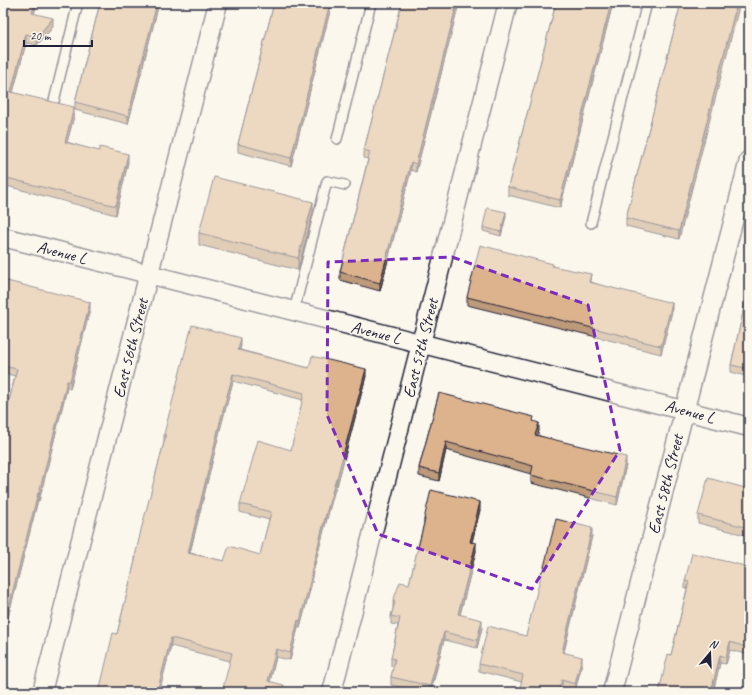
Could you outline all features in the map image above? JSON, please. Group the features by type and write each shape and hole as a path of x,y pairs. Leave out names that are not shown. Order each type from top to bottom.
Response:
{"street":[{"name":"East 56th Street","path":"42,692 218,3"},
{"name":"East 57th Street","path":"332,692 508,3"},
{"name":"East 58th Street","path":"612,692 749,160"},
{"name":"Avenue L","path":"3,237 749,427"}],"lane":[{"path":"54,100 78,3"},
{"path":"336,139 371,3"},
{"path":"591,223 647,3"},
{"path":"294,311 327,181 345,185"}],"highlighted area":[{"path":"452,257 588,305 620,450 532,589 378,534 327,415 328,262"}],"building":[{"path":"3,3 35,3 32,13 53,18 37,37 26,34 11,92 74,107 65,142 99,151 100,147 128,154 116,206 3,177"},
{"path":"100,3 157,3 128,116 75,102"},
{"path":"274,3 330,3 291,158 238,144"},
{"path":"402,3 457,3 416,164 411,162 380,283 340,272 370,152 364,150"},
{"path":"556,3 611,3 560,200 508,187"},
{"path":"681,3 737,3 679,231 626,218"},
{"path":"214,177 313,202 298,258 199,233"},
{"path":"487,208 506,212 501,232 483,227"},
{"path":"480,245 553,264 552,266 591,274 589,282 672,303 661,346 467,297"},
{"path":"3,280 90,302 70,381 67,381 3,629 3,412 6,413 17,369 3,366"},
{"path":"749,286 749,369 731,365"},
{"path":"192,325 241,338 238,350 309,368 312,356 366,369 325,518 300,621 298,620 290,653 276,649 268,681 284,685 282,692 222,692 232,653 171,638 157,692 99,692 113,633 117,634 141,530 166,435 164,434","holes":["233,374 304,393 291,450 258,440 240,504 271,512 260,555 229,546 224,561 188,553"]},
{"path":"439,393 534,417 533,421 539,423 535,435 626,457 617,497 531,475 533,466 446,442 439,473 419,468"},
{"path":"708,478 749,489 749,528 698,515"},
{"path":"431,490 480,502 470,542 476,543 458,614 482,620 477,640 444,632 430,686 391,677 395,659 391,658 400,618 391,616 395,602 393,601 400,582 409,584"},
{"path":"556,519 592,528 562,652 582,657 575,684 562,680 558,692 519,692 523,675 479,664 488,626 526,636"},
{"path":"692,553 749,567 749,648 730,642 726,657 720,655 711,692 659,692 668,654 671,655 689,582 685,581"}]}
